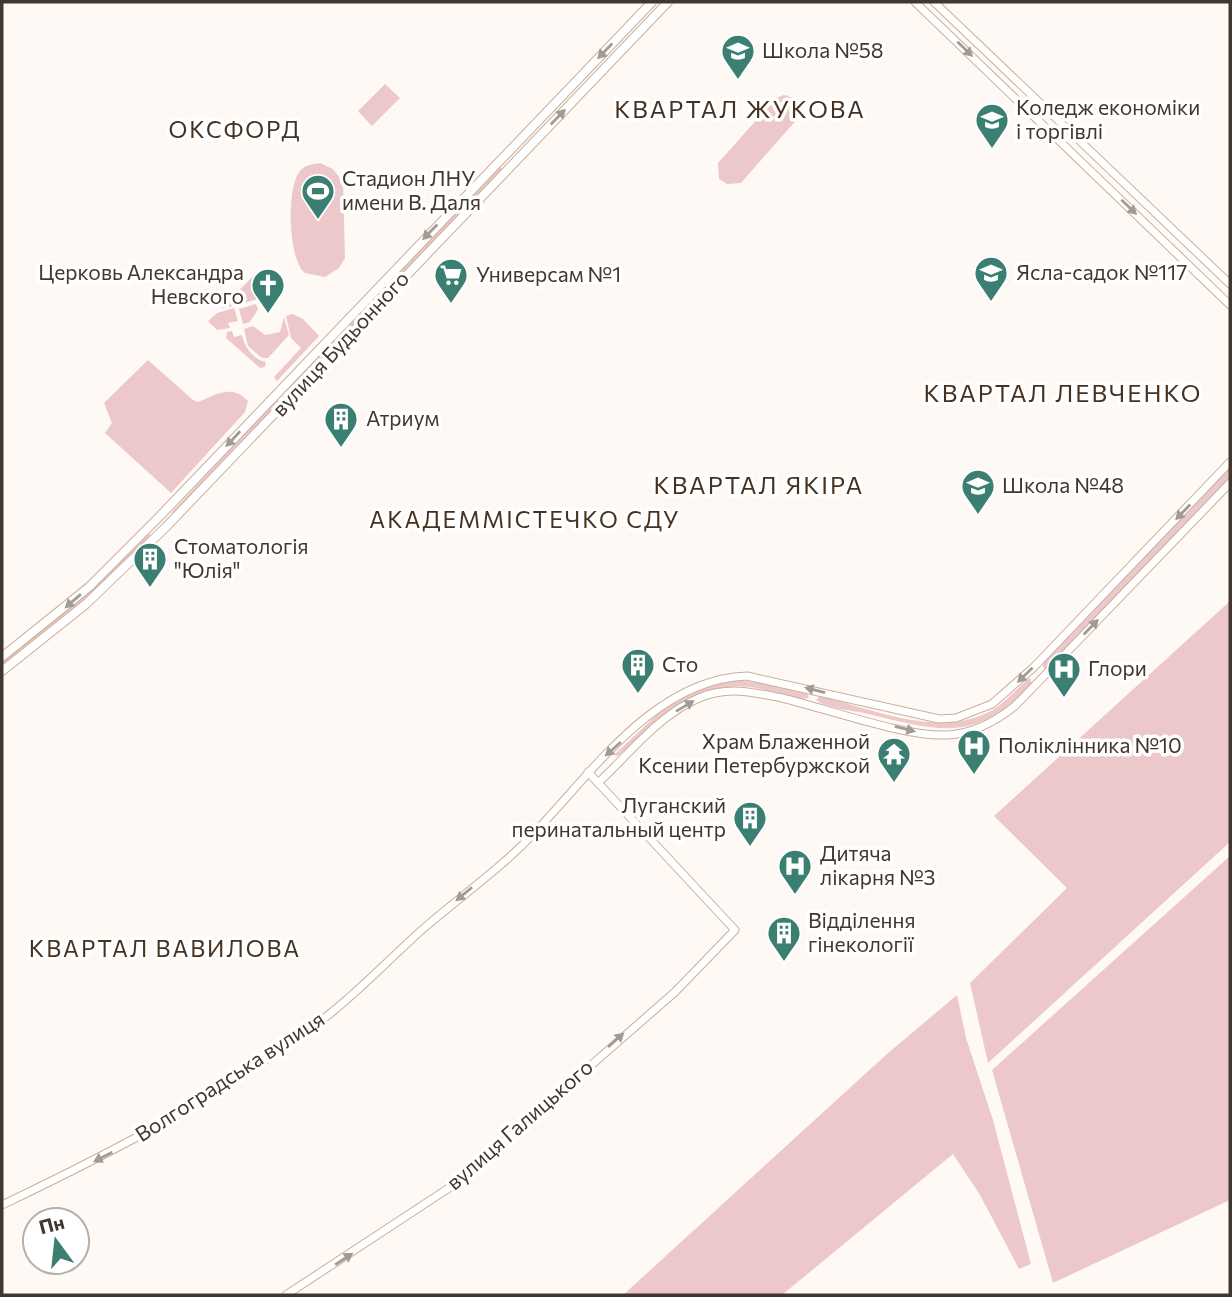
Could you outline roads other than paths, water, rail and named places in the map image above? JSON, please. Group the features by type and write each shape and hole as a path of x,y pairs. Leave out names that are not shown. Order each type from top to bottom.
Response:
{"main road":[{"name":"вулиця Будьонного","path":"2,657 89,587 652,2"},
{"name":"вулиця Будьонного","path":"2,671 60,628 117,575 668,2"},
{"path":"380,284 388,293"}],"street":[{"path":"915,2 1230,305"},
{"path":"934,2 1230,284"},
{"name":"Волгоградська вулиця","path":"2,1205 162,1125 323,1020 520,847 588,772 666,701 696,685 724,677 769,679 922,717 956,718 986,708 1034,667 1230,462"},
{"path":"588,772 598,783 683,706 721,692 747,691 923,734 953,734 987,724 1015,706 1230,484"},
{"name":"вулиця Галицького","path":"286,1295 455,1184 674,992 735,930 598,783"}],"place":[{"name":"Школа №58","path":"738,81"},
{"name":"Коледж економіки і торгівлі","path":"992,150"},
{"name":"Стадион ЛНУ имени В. Даля","path":"318,221"},
{"name":"Ясла-садок №117","path":"991,303"},
{"name":"Универсам №1","path":"451,305"},
{"name":"Церковь Александра Невского","path":"268,315"},
{"name":"Атриум","path":"341,449"},
{"name":"Школа №48","path":"978,516"},
{"name":"Стоматологія \"Юлія\"","path":"150,589"},
{"name":"Сто","path":"638,695"},
{"name":"Глори","path":"1064,699"},
{"name":"Поліклінника №10","path":"974,776"},
{"name":"Храм Блаженной Ксении Петербуржской","path":"894,784"},
{"name":"Луганский перинатальный центр","path":"750,848"},
{"name":"Дитяча лікарня №3","path":"795,896"},
{"name":"Відділення гінекології","path":"784,963"}],"district":[{"name":"КВАРТАЛ ЖУКОВА","path":"740,110"},
{"name":"ОКСФОРД","path":"235,130"},
{"name":"КВАРТАЛ ЛЕВЧЕНКО","path":"1063,394"},
{"name":"КВАРТАЛ ЯКІРА","path":"759,486"},
{"name":"АКАДЕММІСТЕЧКО СДУ","path":"525,520"},
{"name":"КВАРТАЛ ВАВИЛОВА","path":"165,949"}]}
